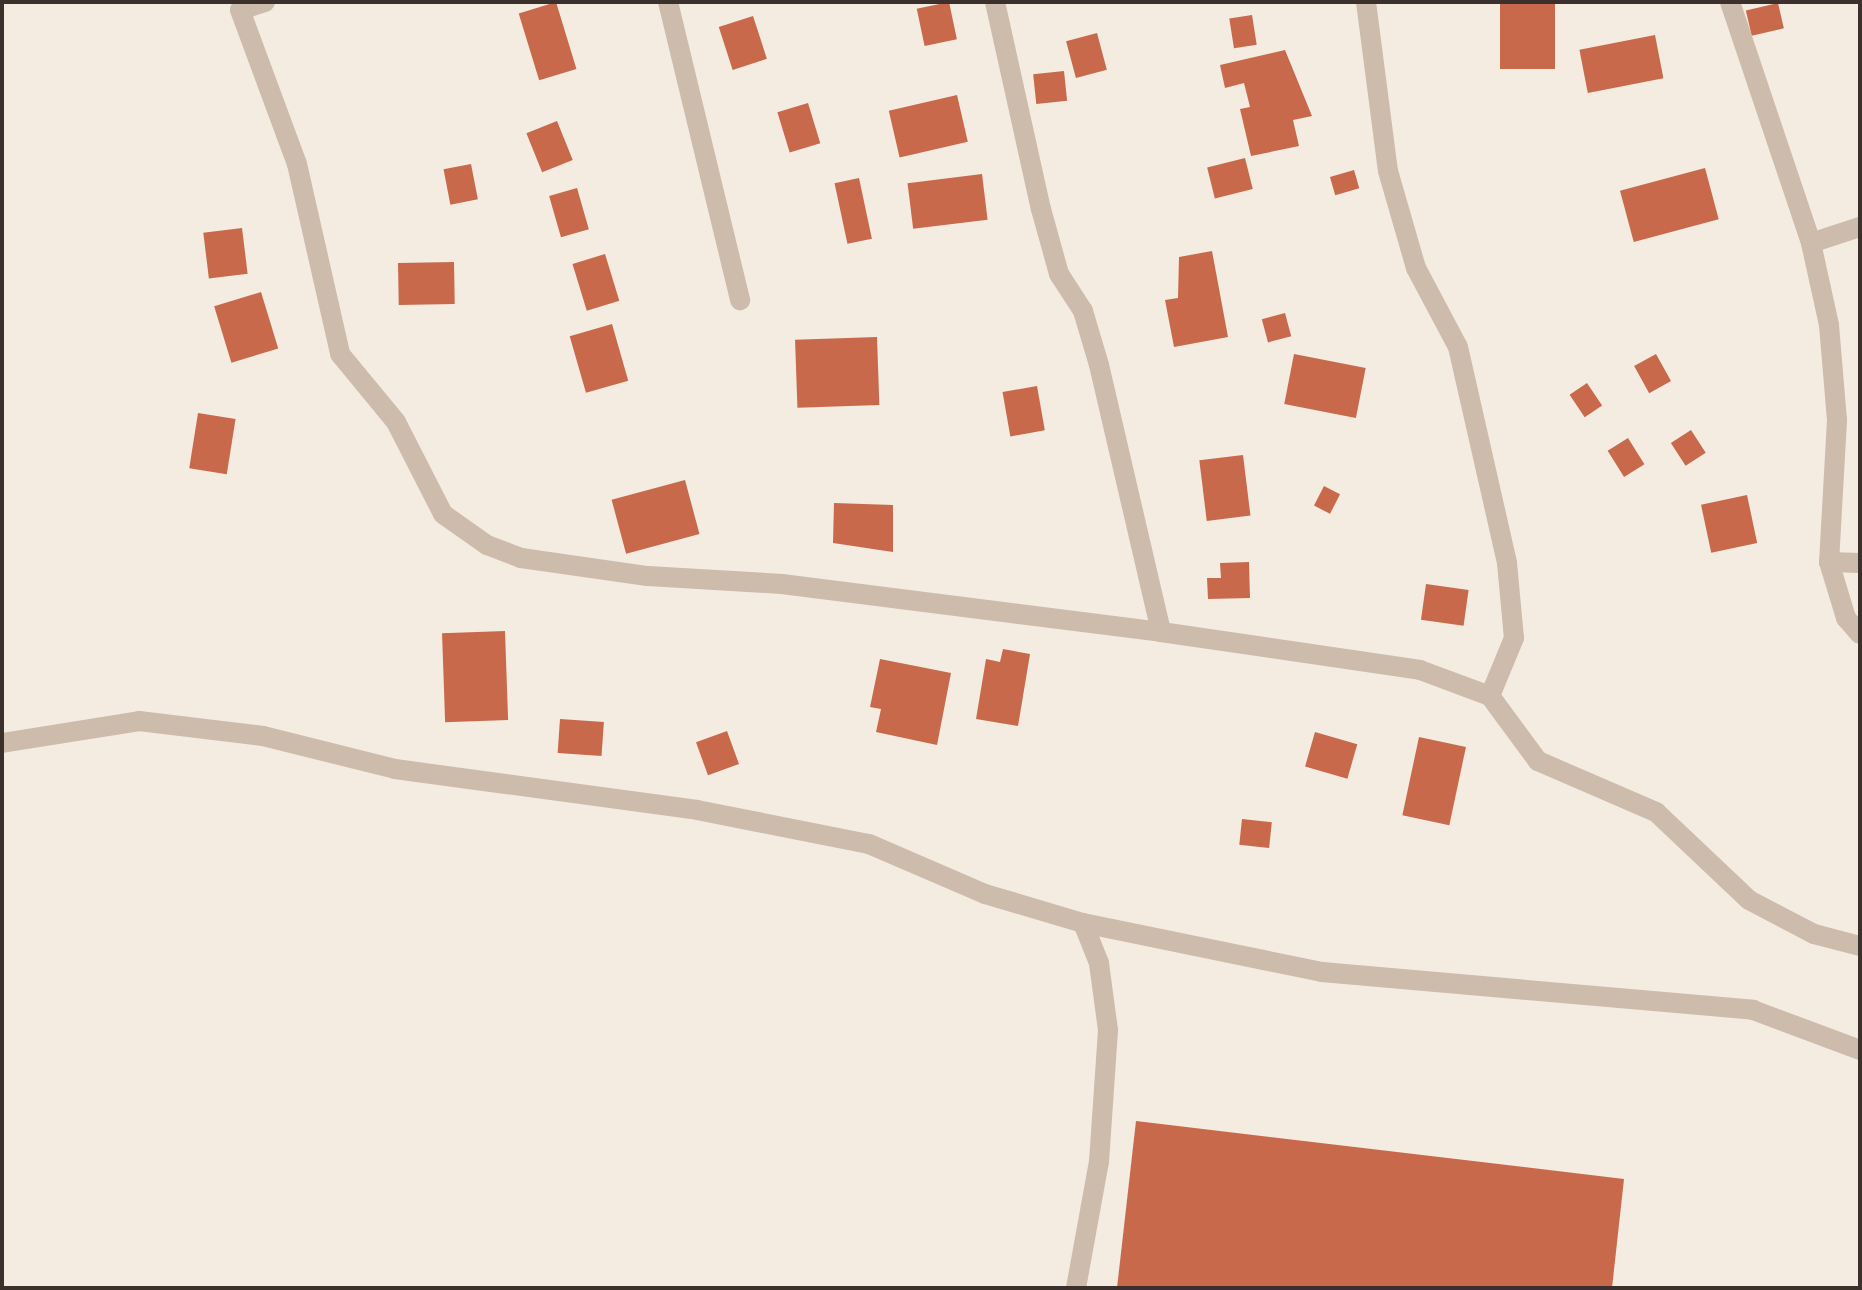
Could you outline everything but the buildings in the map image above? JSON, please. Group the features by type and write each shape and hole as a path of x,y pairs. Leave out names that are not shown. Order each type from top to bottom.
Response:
{"street":[{"path":"265,2 240,10 297,164 340,354 396,422 443,514 487,545 521,558 648,576 782,584 1161,632 1420,670 1490,696 1538,761 1656,812 1749,900 1814,934 1860,946"},
{"path":"668,2 740,300"},
{"path":"995,2 1041,209 1059,274 1083,311 1095,351 1161,632"},
{"path":"1366,2 1388,171 1416,268 1458,347 1507,563 1514,638 1490,696"},
{"path":"1730,2 1811,243 1829,325 1837,420 1829,562 1846,618 1860,634"},
{"path":"1811,243 1860,227"},
{"path":"1829,562 1860,563"},
{"path":"2,743 139,721 263,736 395,769 697,810 869,844 985,894 1083,923 1322,972 1753,1010 1860,1050"},
{"path":"1076,1288 1099,1162 1108,1030 1099,963 1083,923"}]}
